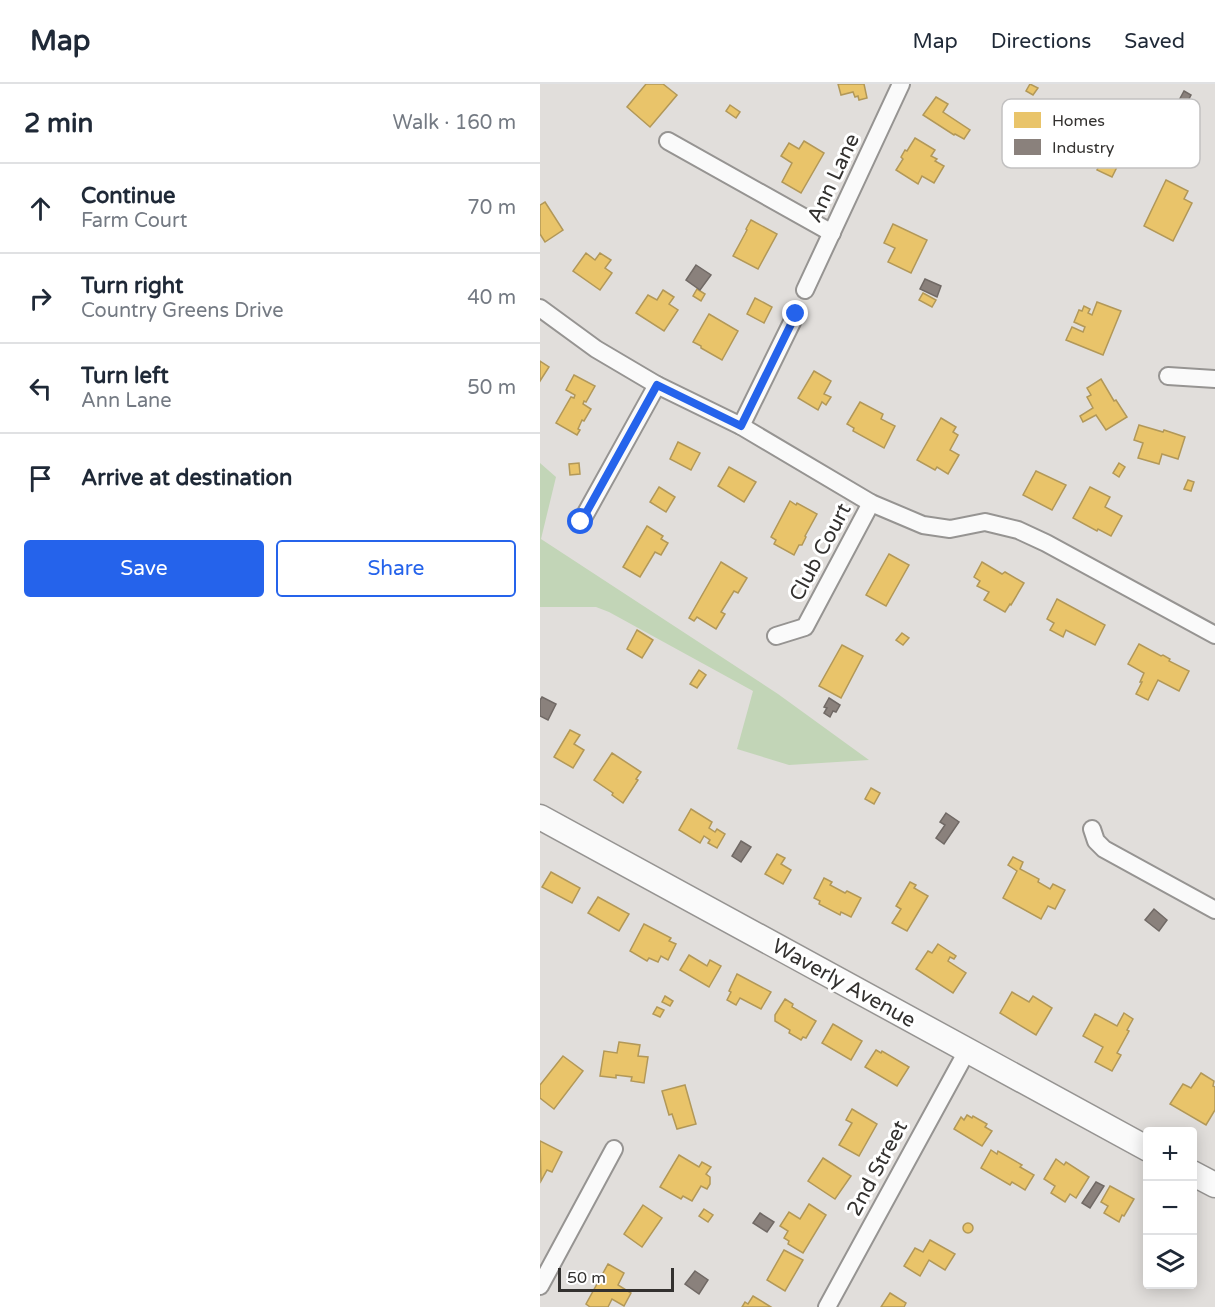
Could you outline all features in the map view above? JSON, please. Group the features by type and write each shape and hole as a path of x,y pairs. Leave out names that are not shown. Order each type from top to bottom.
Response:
{"street":[{"name":"Ann Lane","path":"806,290 901,84"},
{"path":"668,141 832,234"},
{"path":"540,308 596,350 657,385 741,426 871,503 924,525 950,529 984,522 1018,530 1215,635"},
{"path":"741,426 796,314"},
{"path":"1168,376 1215,379"},
{"path":"581,522 657,385"},
{"name":"Club Court","path":"776,636 804,627 871,503"},
{"name":"Waverly Avenue","path":"540,817 1143,1146"},
{"path":"1092,829 1096,841 1104,849 1215,910"},
{"name":"2nd Street","path":"827,1307 967,1051"},
{"path":"540,1286 614,1149"},
{"path":"1197,1176 1215,1185"}],"green space":[{"path":"540,463 556,477 541,539 778,694 869,760 789,765 737,749 753,691 609,612 596,607 540,607"}],"building: Homes":[{"path":"646,84 663,84 677,95 650,127 627,107"},
{"path":"838,84 864,84 867,98 859,100 853,92 841,95"},
{"path":"1030,84 1038,88 1033,95 1026,91"},
{"path":"936,97 948,104 943,112 970,130 964,139 923,115"},
{"path":"730,105 740,112 736,118 726,111"},
{"path":"915,138 935,150 931,156 944,166 934,183 922,176 918,184 896,170 903,159 901,157 905,150 907,151"},
{"path":"804,141 824,153 801,193 782,182 792,163 781,156 789,143 799,149"},
{"path":"1098,168 1116,168 1112,177 1097,170"},
{"path":"1166,180 1188,191 1184,199 1192,203 1173,241 1144,226"},
{"path":"545,202 563,230 545,242 540,234 540,205"},
{"path":"751,220 777,234 758,269 733,256"},
{"path":"893,224 927,240 911,273 888,262 895,248 884,243"},
{"path":"586,253 595,260 600,253 611,260 605,268 612,273 600,290 573,271"},
{"path":"697,289 705,294 701,301 693,296"},
{"path":"663,290 674,297 669,304 678,310 664,331 636,313 648,295 657,300"},
{"path":"923,293 936,300 932,307 919,300"},
{"path":"755,298 772,307 764,323 747,314"},
{"path":"1097,302 1121,311 1103,355 1066,340 1072,327 1083,332 1085,327 1074,322 1079,310 1082,311 1084,306 1090,309 1088,313 1092,315"},
{"path":"709,314 738,331 722,360 693,342"},
{"path":"540,361 549,367 540,381"},
{"path":"814,371 831,381 824,394 831,397 826,405 822,402 818,410 798,398"},
{"path":"574,375 595,386 586,402 584,401 583,404 591,409 584,421 582,420 577,435 556,423 571,397 574,398 575,395 566,390"},
{"path":"1101,379 1127,417 1106,430 1096,415 1083,422 1080,416 1093,408 1087,397 1091,395 1087,388"},
{"path":"860,402 883,414 881,419 895,426 884,448 853,431 854,428 847,424"},
{"path":"941,418 956,427 953,432 958,435 950,450 959,455 948,474 937,467 935,470 917,460"},
{"path":"1139,425 1185,437 1178,459 1162,454 1159,464 1138,458 1143,443 1134,440"},
{"path":"678,442 700,453 691,470 670,459"},
{"path":"579,463 580,474 570,475 569,464"},
{"path":"1119,463 1125,467 1119,477 1113,473"},
{"path":"729,467 756,482 744,502 718,486"},
{"path":"1036,471 1066,485 1052,510 1023,495"},
{"path":"1188,480 1194,482 1191,491 1184,489"},
{"path":"659,487 675,497 666,512 650,502"},
{"path":"1090,487 1110,497 1105,507 1122,516 1111,536 1073,518"},
{"path":"790,501 817,514 802,545 799,545 794,555 774,544 776,540 771,537"},
{"path":"647,526 663,536 661,539 668,543 661,555 655,552 640,577 623,567"},
{"path":"889,554 909,565 886,606 866,595"},
{"path":"721,562 747,578 738,593 734,591 721,612 725,614 716,629 697,617 694,621 689,618"},
{"path":"982,562 1024,583 1005,612 984,600 989,592 977,586 980,581 974,577"},
{"path":"1057,599 1105,625 1095,645 1066,630 1063,637 1050,630 1054,623 1047,619"},
{"path":"637,630 653,640 642,658 627,649"},
{"path":"902,633 909,638 903,645 896,640"},
{"path":"1139,644 1189,671 1179,691 1158,680 1148,700 1136,694 1144,673 1128,664"},
{"path":"842,645 863,656 841,698 819,686"},
{"path":"699,670 706,675 697,688 690,684"},
{"path":"570,730 580,735 574,744 584,750 573,768 554,757"},
{"path":"612,753 641,772 623,803 594,780"},
{"path":"871,788 880,793 874,804 865,799"},
{"path":"691,809 712,822 709,828 715,832 717,829 725,834 717,848 708,843 710,840 704,836 700,843 679,830"},
{"path":"777,854 785,858 781,864 791,870 783,884 765,874"},
{"path":"1013,857 1023,862 1020,869 1039,879 1038,882 1050,889 1053,884 1065,890 1055,909 1048,906 1041,919 1003,898 1017,871 1008,865"},
{"path":"551,872 580,888 572,903 542,887"},
{"path":"824,878 832,882 830,885 861,898 851,917 841,912 840,915 819,904 820,901 814,898"},
{"path":"910,882 916,885 914,888 928,896 907,931 892,923 901,909 896,906"},
{"path":"598,897 629,914 619,931 588,913"},
{"path":"644,924 671,938 669,941 676,944 668,960 661,956 658,962 649,958 647,961 630,951"},
{"path":"938,944 956,956 954,959 950,957 948,961 966,973 953,993 916,969 928,951 932,953"},
{"path":"689,955 707,966 710,960 721,966 709,987 680,970"},
{"path":"737,974 771,992 761,1009 740,998 736,1005 727,1000"},
{"path":"1012,992 1029,1002 1033,996 1052,1008 1036,1035 1000,1013"},
{"path":"665,996 673,1001 670,1006 662,1002"},
{"path":"785,999 793,1004 792,1007 816,1021 806,1038 803,1037 801,1040 775,1021 775,1015"},
{"path":"657,1007 664,1010 660,1017 653,1014"},
{"path":"1124,1013 1133,1019 1117,1053 1121,1055 1112,1071 1095,1062 1103,1047 1083,1036 1095,1014 1117,1026"},
{"path":"833,1024 862,1041 851,1060 822,1043"},
{"path":"619,1042 640,1045 638,1056 648,1057 644,1083 631,1081 632,1077 600,1076 604,1051 617,1053"},
{"path":"876,1050 881,1053 882,1051 909,1067 897,1086 865,1067"},
{"path":"563,1056 583,1071 554,1109 540,1098 540,1085"},
{"path":"1201,1073 1214,1081 1213,1086 1215,1087 1215,1110 1206,1125 1170,1104 1183,1084 1191,1088"},
{"path":"685,1085 696,1124 677,1129 672,1114 669,1115 662,1091"},
{"path":"852,1109 877,1124 859,1156 839,1145 852,1123 846,1120"},
{"path":"967,1115 987,1124 985,1127 992,1131 982,1146 954,1129 961,1117 964,1120"},
{"path":"540,1141 562,1152 552,1172 547,1170 541,1181"},
{"path":"991,1150 997,1154 998,1151 1034,1175 1025,1190 1012,1182 1010,1185 981,1168"},
{"path":"679,1155 699,1167 702,1162 711,1167 706,1174 710,1177 710,1184 707,1189 701,1186 692,1201 683,1196 681,1199 660,1187"},
{"path":"823,1158 851,1176 835,1199 808,1181"},
{"path":"1056,1159 1064,1165 1066,1162 1089,1177 1076,1198 1070,1194 1065,1202 1051,1193 1055,1186 1044,1179"},
{"path":"1110,1186 1134,1199 1119,1222 1104,1213 1108,1206 1101,1202"},
{"path":"809,1204 826,1215 803,1253 788,1244 789,1241 784,1238 788,1231 780,1226 789,1212 800,1219"},
{"path":"643,1205 662,1218 642,1247 624,1234"},
{"path":"704,1209 713,1215 708,1222 699,1216"},
{"path":"968,1223 972,1224 972,1232 968,1233 964,1232 963,1228 964,1224"},
{"path":"930,1240 955,1254 945,1270 929,1260 920,1276 904,1266 915,1248 923,1252"},
{"path":"784,1250 803,1260 785,1291 767,1280"},
{"path":"608,1264 624,1273 618,1285 631,1293 624,1306 612,1299 608,1307 590,1307 586,1304"},
{"path":"890,1293 906,1303 904,1307 881,1307"},
{"path":"753,1296 771,1307 742,1307 745,1302 748,1304"}],"building: Industry":[{"path":"1184,91 1191,95 1189,99 1180,99"},
{"path":"696,265 711,275 700,290 686,280"},
{"path":"925,279 941,286 937,297 920,289"},
{"path":"542,697 556,704 548,720 540,716"},
{"path":"829,698 840,705 830,717 824,713 827,708 824,707"},
{"path":"946,813 959,822 944,844 936,838 945,825 940,822"},
{"path":"741,841 751,847 741,862 732,856"},
{"path":"1154,909 1167,920 1159,931 1145,920"},
{"path":"1096,1182 1104,1186 1090,1208 1082,1203"},
{"path":"760,1213 774,1222 767,1232 753,1223"},
{"path":"695,1271 708,1280 699,1294 685,1284"}],"route":[{"path":"581,522 657,385 741,426 796,314"}]}
